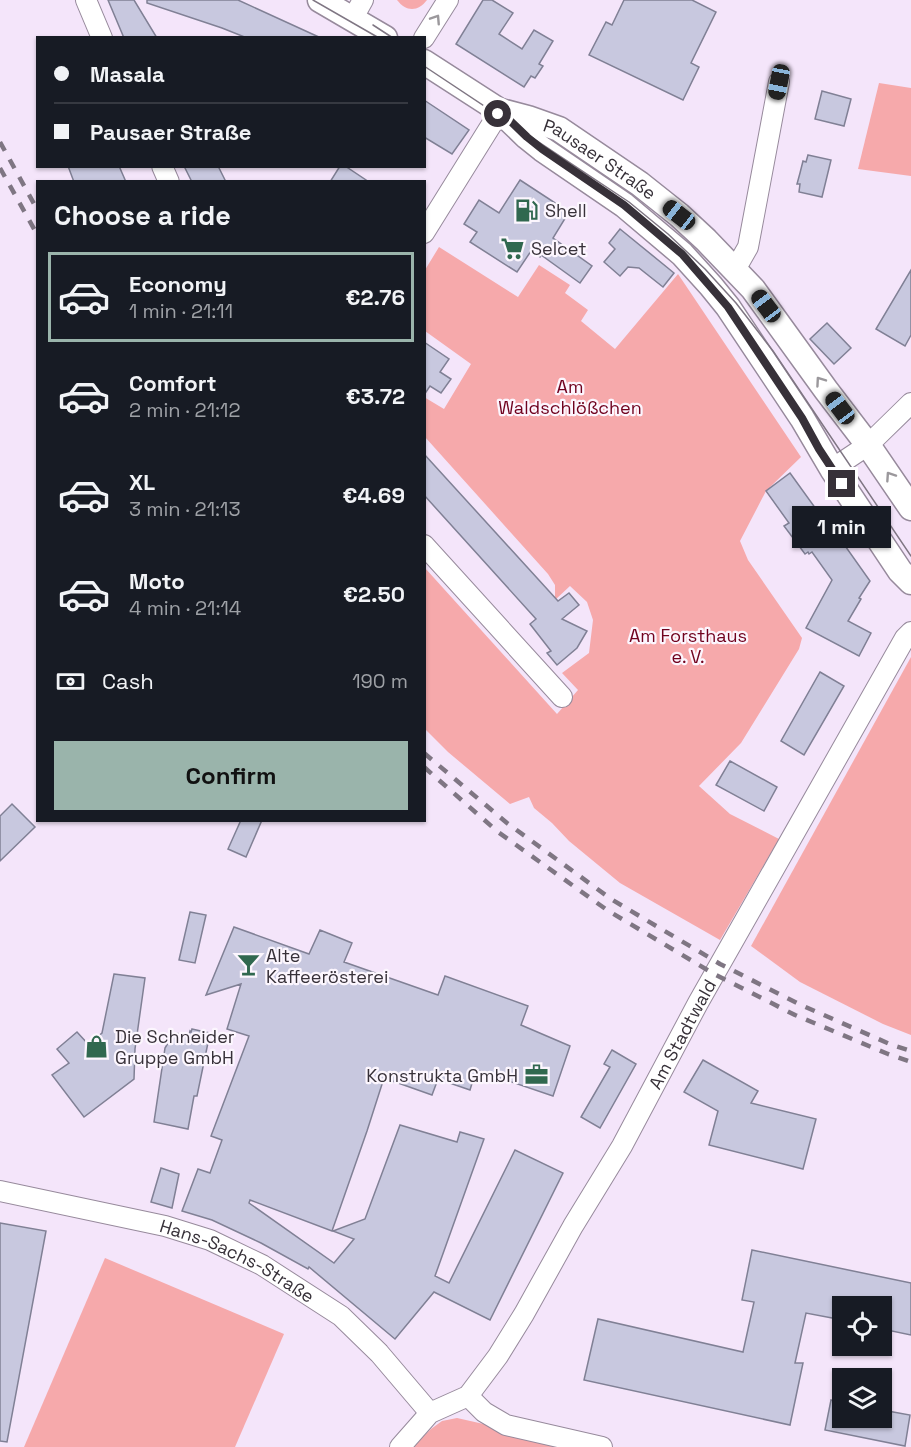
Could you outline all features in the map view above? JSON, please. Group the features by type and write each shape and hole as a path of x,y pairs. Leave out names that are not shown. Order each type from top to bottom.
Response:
{"main road":[{"path":"320,0 358,9 383,36"},
{"name":"Pausaer Straße","path":"426,63 500,111 534,143 624,205 682,254 728,307 802,418 832,469 900,571 911,582"},
{"name":"Pausaer Straße","path":"500,111 559,129 617,168 679,215 734,267 753,289 868,444 911,508"}],"street":[{"path":"86,0 101,36"},
{"path":"425,36 448,0"},
{"path":"734,267 748,247 779,82"},
{"path":"426,230 500,111"},
{"path":"832,469 868,444 911,403"},
{"path":"426,547 562,697"},
{"name":"Am Stadtwald","path":"430,1413 468,1396 498,1356 524,1314 573,1226 622,1146 698,1003 905,638 911,632"},
{"name":"Hans-Sachs-Straße","path":"0,1191 165,1226 210,1240 262,1266 341,1316 379,1353 430,1413"},
{"path":"468,1396 484,1412 506,1425 602,1447"},
{"path":"400,1447 430,1413"}],"green space":[{"path":"397,0 427,0 420,7 412,9 404,7"},
{"path":"879,83 911,88 911,176 858,169"},
{"name":"Am Forsthaus e. V.","path":"439,247 518,297 539,265 570,285 565,293 588,310 581,321 615,349 678,274 801,457 766,491 740,541 748,560 802,638 799,649 741,743 699,786 730,814 779,839 720,940 620,883 569,841 534,808 529,797 510,804 448,752 426,730 426,569 557,714 578,690 562,673 589,653 593,620 587,602 570,586 555,600 555,585 548,574 426,438 426,398 444,409 471,364 426,332 426,268"},
{"path":"911,657 911,1035 883,1024 800,982 751,946"},
{"path":"105,1258 284,1334 235,1447 24,1447"},
{"path":"457,1418 569,1447 412,1447 442,1421"}],"building":[{"path":"108,0 134,0 156,36 123,36"},
{"path":"147,0 238,0 317,36 242,36 147,3"},
{"path":"483,0 492,0 513,13 499,34 522,49 534,30 553,41 539,64 543,66 535,78 531,76 524,87 456,44"},
{"path":"624,0 692,0 716,12 691,63 699,67 683,100 589,55 606,22 612,25"},
{"path":"822,91 851,99 844,126 815,119"},
{"path":"426,101 469,130 452,154 426,138"},
{"path":"808,155 831,160 822,197 799,192 800,184 797,184 803,161 806,162"},
{"path":"69,168 120,168 125,180 73,180"},
{"path":"185,168 219,168 225,180 191,180"},
{"path":"339,168 348,168 366,180 331,180"},
{"path":"520,180 569,212 553,238 592,266 580,283 541,255 540,257 531,251 517,272 470,242 477,232 464,224 479,200 499,213"},
{"path":"620,229 674,273 663,287 639,268 628,267 620,276 604,262 615,249 609,243"},
{"path":"911,270 911,335 905,346 876,329"},
{"path":"827,323 851,348 834,364 810,339"},
{"path":"426,343 449,359 440,372 451,379 441,393 430,386 426,392"},
{"path":"426,456 558,601 569,593 579,605 562,619 587,631 577,648 557,665 547,653 551,651 530,624 536,619 426,497"},
{"path":"790,473 870,581 848,621 871,633 859,656 806,628 832,580 812,552 805,554 784,526 789,523 766,491"},
{"path":"820,672 844,686 804,755 781,741"},
{"path":"730,761 777,787 764,811 716,785"},
{"path":"12,804 35,827 0,861 0,816"},
{"path":"240,822 261,822 246,857 228,849"},
{"path":"190,912 206,915 195,963 179,960"},
{"path":"234,927 309,954 320,930 352,943 344,962 438,995 445,976 528,1006 521,1025 570,1046 553,1096 476,1070 470,1090 438,1079 432,1095 384,1078 332,1231 250,1200 249,1203 334,1263 354,1239 333,1231 365,1219 400,1125 457,1142 460,1132 484,1139 435,1276 449,1283 515,1150 563,1173 490,1320 434,1292 395,1339 309,1267 308,1269 212,1220 182,1211 198,1169 210,1173 222,1140 211,1136 249,1036 227,1029 241,984 206,995"},
{"name":"Die Schneider Gruppe GmbH","path":"114,974 145,978 135,1049 134,1079 84,1117 52,1075 69,1063 57,1049 77,1032 88,1044 102,1033"},
{"path":"192,1029 210,1033 188,1129 154,1122 165,1048 174,1033 189,1035"},
{"path":"612,1050 636,1064 600,1128 581,1117 610,1067 604,1064"},
{"path":"703,1060 758,1091 751,1103 816,1119 803,1169 709,1145 718,1111 684,1092"},
{"path":"161,1168 179,1174 172,1208 151,1202"},
{"path":"0,1223 46,1231 7,1442 0,1441"},
{"path":"752,1250 911,1283 911,1335 892,1331 892,1296 832,1296 832,1318 806,1313 795,1363 803,1363 790,1425 584,1380 598,1319 743,1352 754,1302 742,1300"},
{"path":"831,1400 832,1428 892,1428 892,1412 910,1415 905,1446 825,1430"}],"tram line":[{"path":"313,0 376,36"},
{"path":"373,25 390,36"},
{"path":"426,67 629,202 705,269 736,303 773,351 911,556"}],"railway":[{"path":"0,142 36,207"},
{"path":"0,168 36,232"},
{"path":"426,755 507,823 611,899 720,964 801,1005 911,1051"},
{"path":"426,769 498,832 607,910 714,974 795,1015 911,1062"}],"place":[{"name":"Shell","path":"527,210"},
{"name":"Selcet","path":"513,248"},
{"name":"Alte Kaffeerösterei","path":"248,965"},
{"name":"Die Schneider Gruppe GmbH","path":"97,1046"},
{"name":"Konstrukta GmbH","path":"536,1075"}],"route":[{"path":"498,114 500,111 542,149 624,205 682,254 728,307 802,418 842,484"}],"park label":[{"name":"Am Waldschlößchen","path":"570,396"}]}
